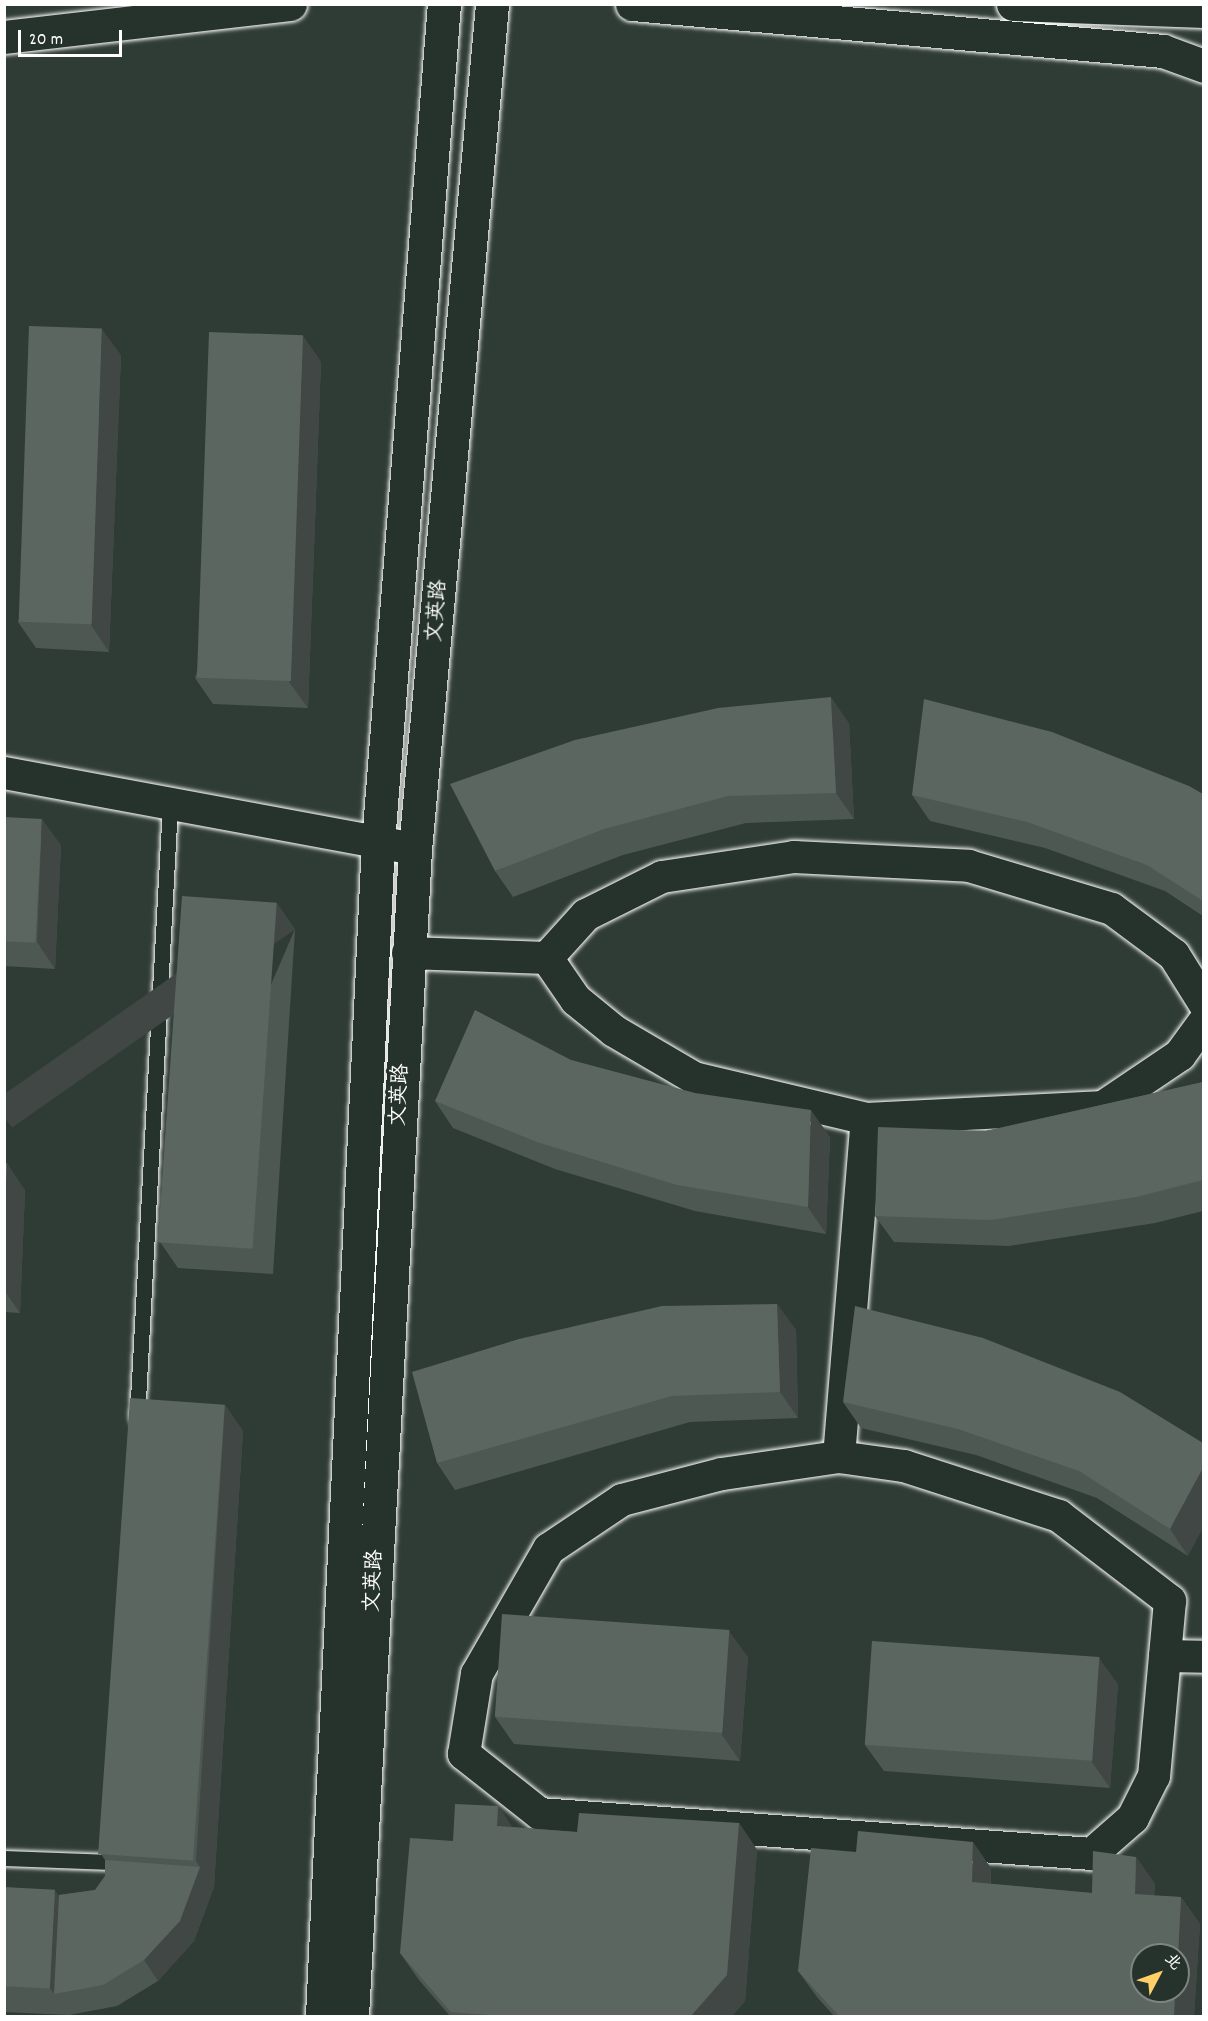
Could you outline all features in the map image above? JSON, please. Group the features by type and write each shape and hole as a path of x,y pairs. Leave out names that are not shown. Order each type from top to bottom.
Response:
{"main road":[{"path":"4,37 290,4"},
{"name":"文英路","path":"322,2016 378,842 444,4"},
{"name":"文英路","path":"352,2016 415,849 480,176 492,4"},
{"path":"632,4 1163,51 1203,66"},
{"path":"1013,4 1203,11"}],"street":[{"path":"4,773 415,849"},
{"path":"408,953 547,958 586,915 662,877 794,857 969,866 1112,909 1174,955 1203,1003"},
{"path":"547,958 576,1000 614,1031 694,1078 867,1119 1103,1107 1180,1055 1203,1022"},
{"path":"838,1457 867,1119"},
{"path":"838,1457 904,1466 1059,1516 1170,1601 1165,1656 1154,1776 1133,1818 1092,1854 540,1814 464,1754 477,1674 549,1550 622,1500 722,1474 838,1457"},
{"path":"1165,1656 1203,1657"}],"lane":[{"path":"136,1434 170,804"},
{"path":"4,1858 112,1862 114,1827"}],"building":[{"path":"29,326 102,329 92,624 19,622"},
{"path":"209,332 303,335 291,681 197,678"},
{"path":"831,697 836,793 728,796 604,829 495,871 450,784 575,740 718,708"},
{"path":"924,699 1052,732 1189,786 1203,794 1203,901 1147,865 1027,822 912,795"},
{"path":"4,817 42,819 35,943 4,941"},
{"path":"182,896 277,903 253,1249 158,1242"},
{"path":"475,1010 571,1060 695,1093 811,1110 808,1207 677,1185 537,1142 435,1101"},
{"path":"1203,1082 1203,1180 1136,1197 991,1220 875,1216 878,1127 986,1131"},
{"path":"4,1163 7,1163 4,1222"},
{"path":"777,1304 780,1392 672,1396 437,1463 412,1372 519,1339 662,1306"},
{"path":"855,1306 983,1338 1120,1392 1203,1443 1203,1468 1170,1529 1079,1471 958,1429 843,1402"},
{"path":"130,1398 225,1405 193,1861 98,1854"},
{"path":"502,1614 729,1630 722,1733 495,1717"},
{"path":"872,1641 1099,1657 1092,1761 865,1745"},
{"path":"455,1804 498,1806 497,1826 577,1832 579,1813 739,1823 727,1975 691,2016 502,2016 451,2012 400,1953 410,1838 453,1841"},
{"path":"858,1831 973,1842 972,1882 1092,1893 1093,1851 1136,1857 1135,1894 1181,1897 1179,1943 1130,1943 1130,2003 1175,2003 1174,2016 839,2016 798,1971 811,1848 856,1852"},
{"path":"105,1860 200,1867 180,1921 144,1960 103,1985 54,1994 59,1895 95,1890 105,1876"},
{"path":"4,1887 55,1890 50,1989 4,1986"}]}
